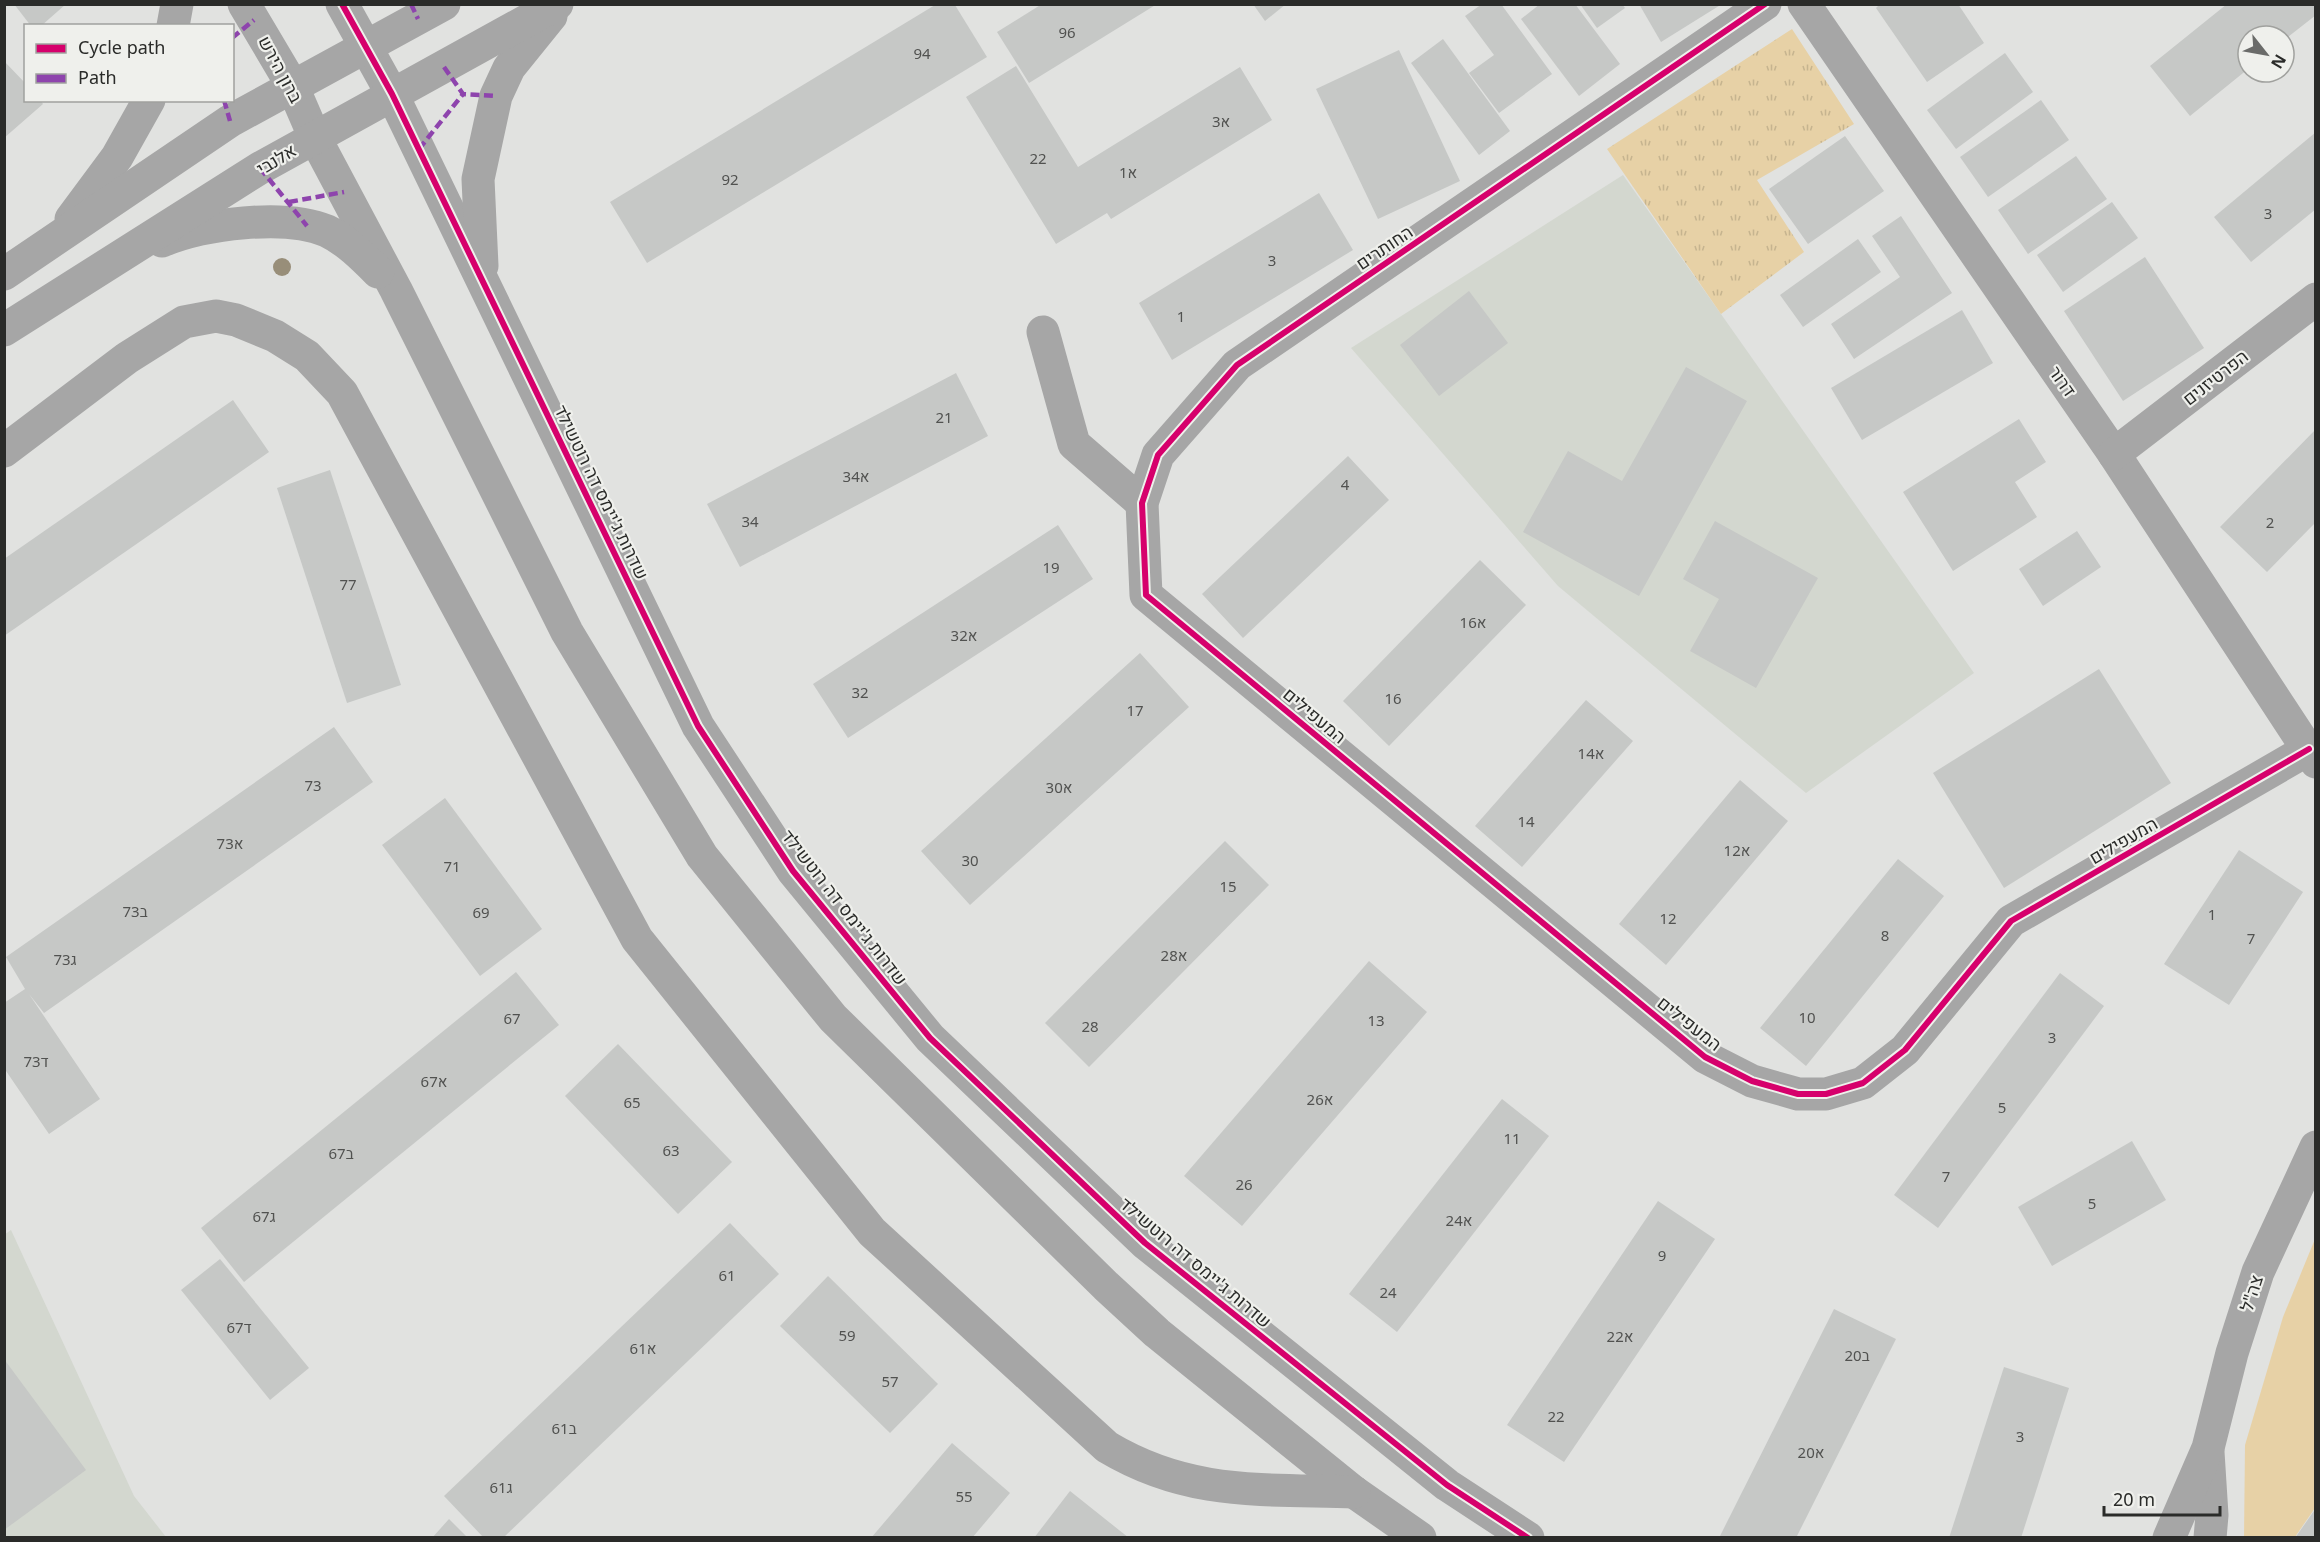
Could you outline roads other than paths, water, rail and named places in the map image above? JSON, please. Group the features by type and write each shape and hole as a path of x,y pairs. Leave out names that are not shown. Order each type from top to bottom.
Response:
{"street":[{"path":"173,24 177,4"},
{"name":"ברון הירש","path":"244,4 292,86 314,136"},
{"path":"342,4 392,94"},
{"path":"4,274 230,122 444,4"},
{"path":"482,280 478,179 496,96 509,68 559,4"},
{"name":"אלנבי","path":"4,330 314,136 559,4"},
{"name":"החותרים","path":"1146,595 1142,503 1158,455 1238,365 1765,4"},
{"name":"דרור","path":"1804,4 2114,454 2312,755"},
{"name":"שדרות ג'יימס דה רוטשילד","path":"392,94 698,726 793,871 922,1029 1145,1243 1447,1485 1528,1538"},
{"path":"52,243 117,157 148,102"},
{"path":"314,136 396,290 567,633 702,856 832,1018 1089,1270 1156,1333 1354,1492 1420,1538"},
{"path":"107,264 172,237 214,228 274,223 307,226 327,232 345,243 396,290"},
{"name":"הפרטיזנים","path":"2114,454 2316,299"},
{"path":"4,451 127,358 184,322 216,316 236,320 275,336 307,356 342,393 637,939 872,1232 1107,1447 1136,1464 1173,1478 1213,1487 1354,1492"},
{"path":"1043,332 1074,444 1142,503"},
{"name":"המעפילים","path":"1146,595 1705,1057 1752,1081 1798,1094 1826,1094 1863,1083 1905,1050 2011,921 2312,755"},
{"name":"צה\"ל","path":"2169,1538 2208,1448 2232,1353 2258,1272 2316,1147"},
{"name":"צה\"ל","path":"2208,1448 2212,1515 2210,1538"}]}
